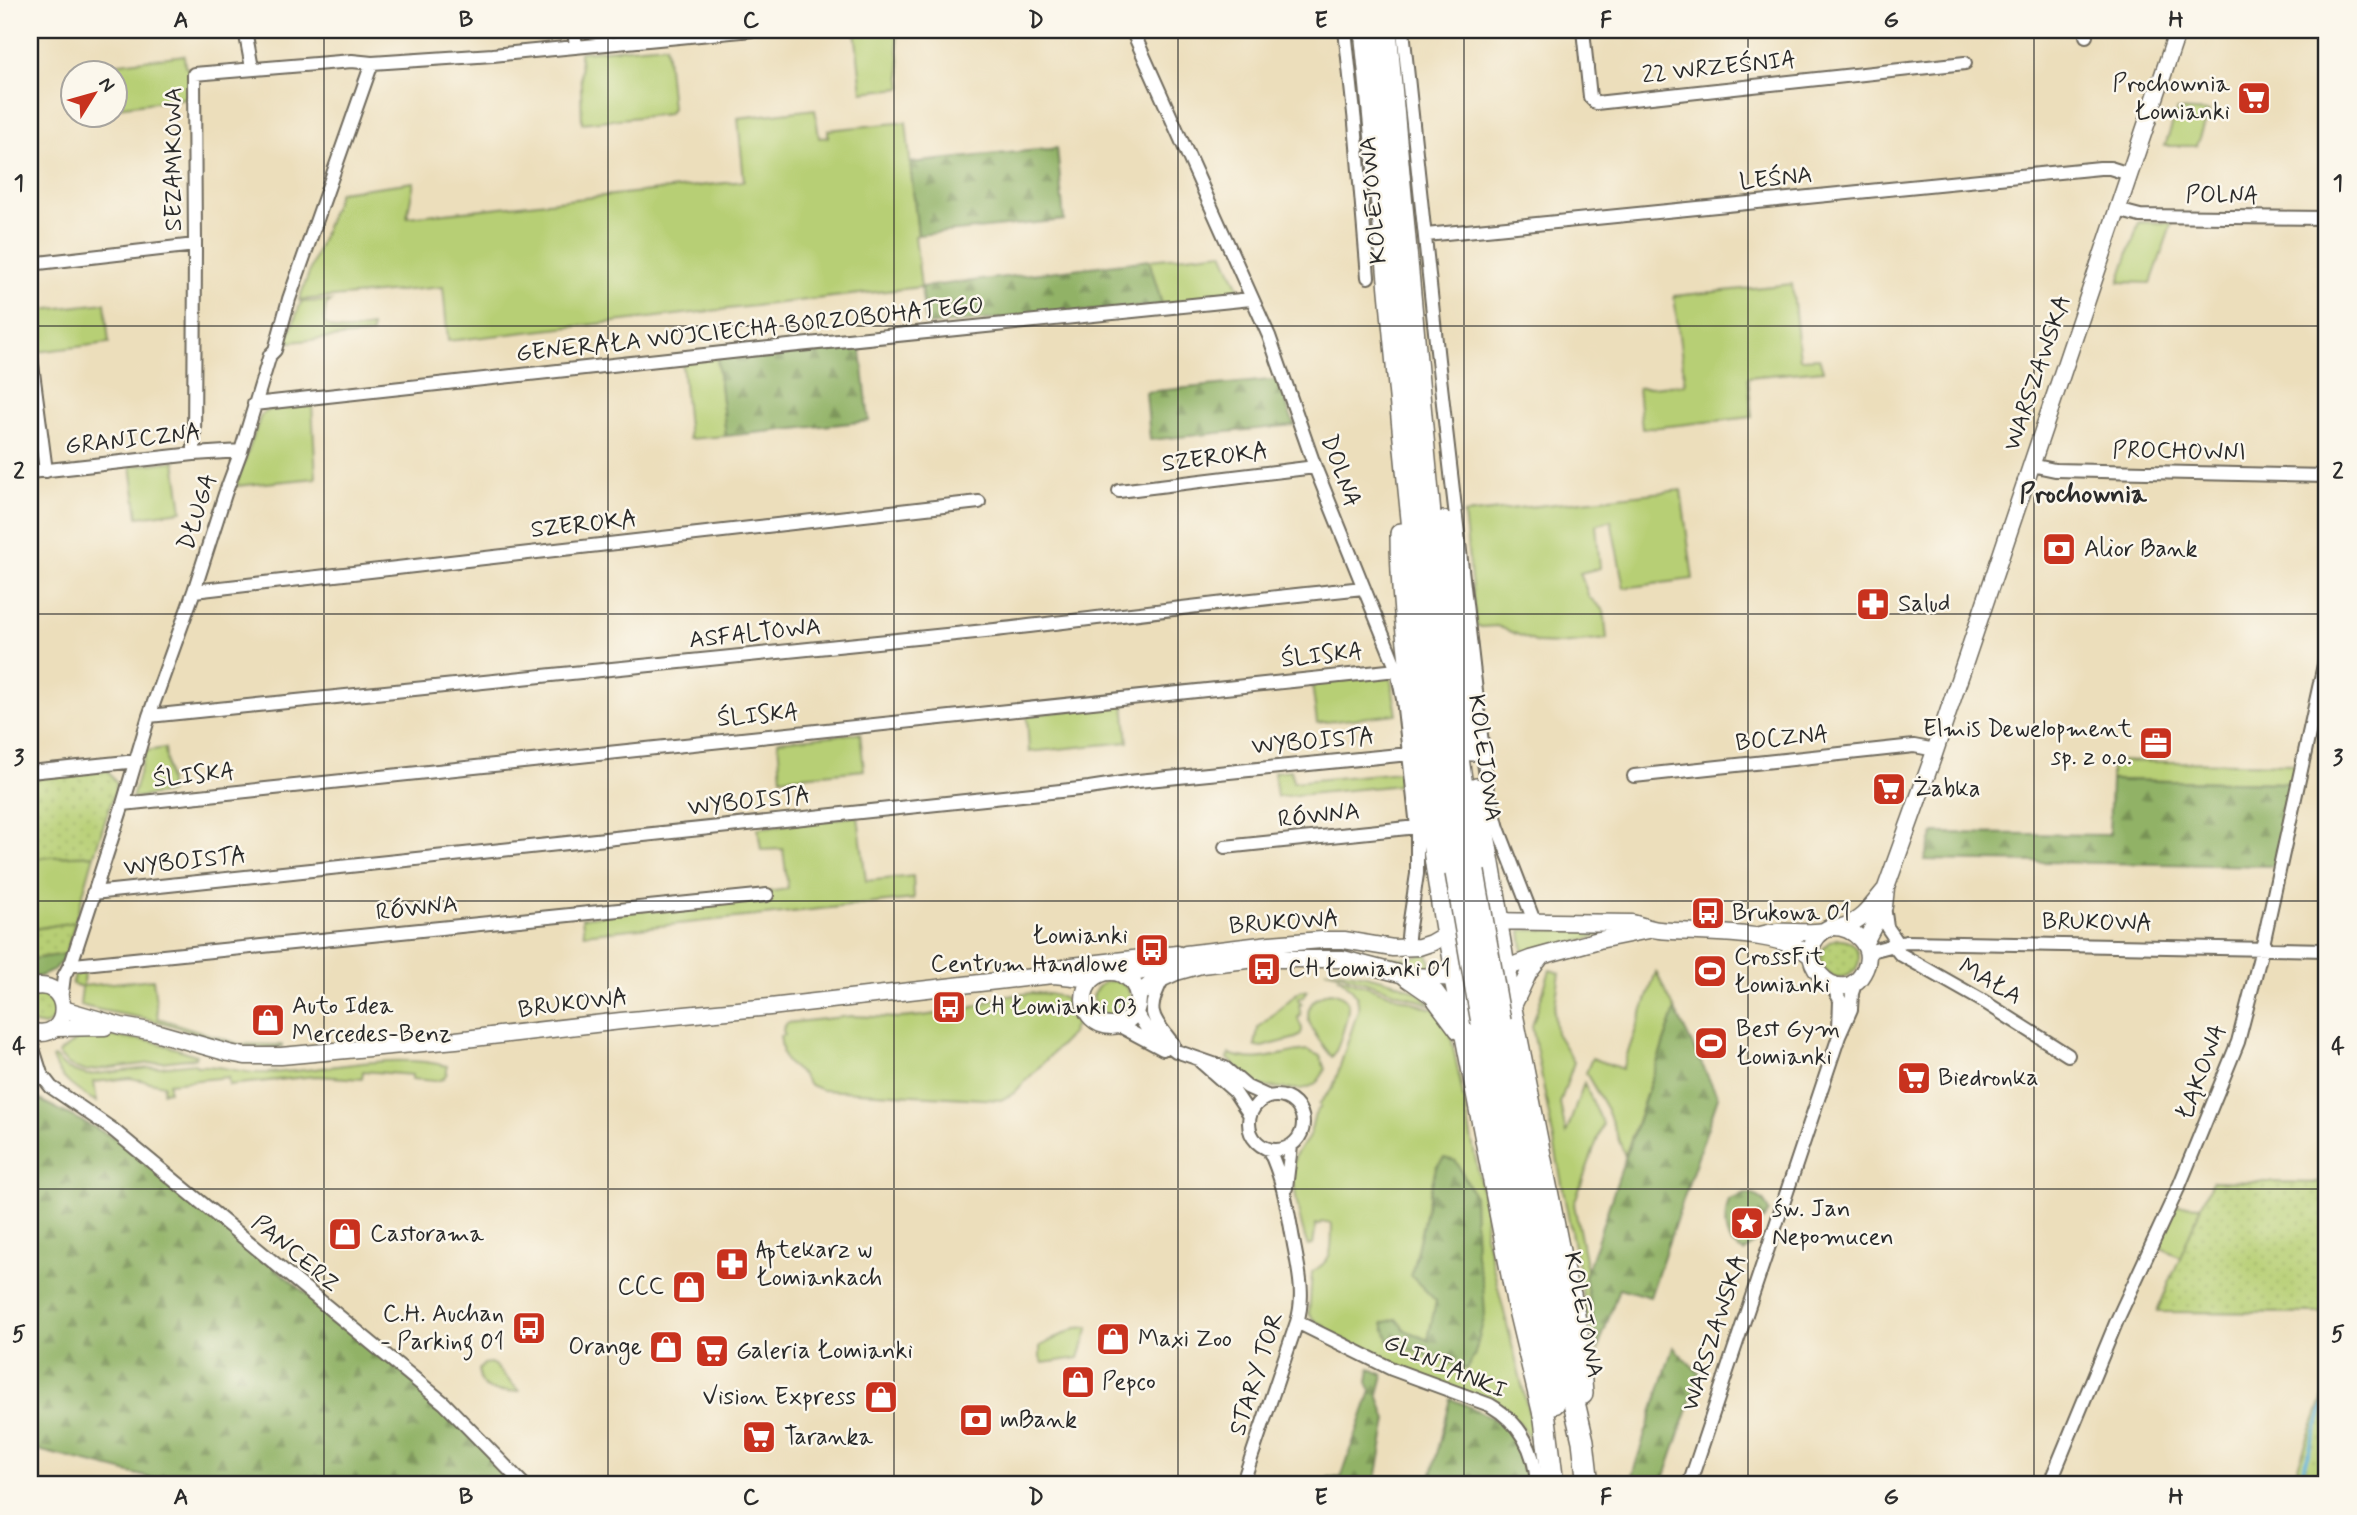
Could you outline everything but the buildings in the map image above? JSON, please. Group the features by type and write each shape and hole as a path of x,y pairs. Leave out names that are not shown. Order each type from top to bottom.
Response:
{"highway":[{"name":"KOLEJOWA","path":"1365,30 1423,637 1550,1379 1565,1485"},
{"name":"KOLEJOWA","path":"1386,30 1465,873"},
{"path":"1422,431 1434,476 1448,551 1475,787 1499,921"},
{"path":"1405,449 1400,488 1401,562 1431,834 1447,935"},
{"path":"1408,976 1445,1006 1490,1022"},
{"path":"1455,979 1490,1022 1525,1341 1545,1419 1553,1485"},
{"name":"KOLEJOWA","path":"1490,1022 1583,1441 1588,1485"},
{"path":"1570,1294 1581,1371 1583,1441"}],"street":[{"path":"245,30 252,68 352,61 372,63 752,30"},
{"path":"574,30 576,47"},
{"name":"DOLNA","path":"1132,30 1286,379 1315,467 1390,646 1403,699 1417,827 1417,874 1409,920 1408,948"},
{"name":"KOLEJOWA","path":"1345,30 1356,123 1368,277"},
{"name":"KOLEJOWA","path":"1403,30 1487,787 1498,828 1534,921"},
{"name":"22 WRZEŚNIA","path":"1583,30 1590,97 1596,103 1965,63"},
{"name":"WARSZAWSKA","path":"1895,944 1887,927 1884,906 1886,889 1936,750 2178,30"},
{"name":"DŁUGA","path":"62,1004 64,976 71,964 149,716 241,451 270,355 275,350 289,299 372,63"},
{"name":"SEZAMKOWA","path":"30,264 195,245 194,74 252,68"},
{"name":"LEŚNA","path":"1426,235 2100,167 2129,174"},
{"name":"POLNA","path":"2117,210 2140,216 2327,218"},
{"path":"194,454 195,245"},
{"name":"GENERAŁA WOJCIECHA BORZOBOHATEGO","path":"254,404 1251,299"},
{"path":"30,349 46,471"},
{"name":"GRANICZNA","path":"30,472 241,451"},
{"name":"PROCHOWNI","path":"2031,465 2055,470 2327,476"},
{"name":"SZEROKA","path":"1119,491 1315,467"},
{"name":"SZEROKA","path":"194,591 979,502"},
{"name":"ASFALTOWA","path":"149,716 995,630 1364,588"},
{"name":"ŁĄKOWA","path":"2049,1485 2118,1318 2180,1184 2238,1042 2262,949 2327,651"},
{"name":"ŚLISKA","path":"123,804 1397,670"},
{"name":"BOCZNA","path":"1633,776 1914,746 1936,750"},
{"name":"WYBOISTA","path":"93,893 1089,788 1141,780 1409,754"},
{"path":"30,772 137,761"},
{"name":"RÓWNA","path":"1225,847 1417,827"},
{"name":"WARSZAWSKA","path":"1842,927 1861,918 1886,889"},
{"name":"RÓWNA","path":"71,964 767,895"},
{"name":"WARSZAWSKA","path":"1866,948 1884,906"},
{"path":"1570,1294 1490,1022 1506,968 1499,921 1632,923 1655,929 1757,936 1804,949 1812,957 1818,975 1832,985 1847,985 1856,981 1865,970 1866,948 1853,932 1842,927 1831,927 1808,934 1783,931 1757,936"},
{"name":"BRUKOWA","path":"1124,976 1157,967 1186,954 1322,940 1345,940 1408,948 1431,943 1471,923 1499,921"},
{"path":"1506,968 1605,938 1655,929"},
{"path":"1812,957 1816,940 1823,931"},
{"path":"1447,935 1455,979"},
{"name":"BRUKOWA","path":"1866,948 1895,944 2327,950"},
{"name":"MAŁA","path":"1895,944 1899,954 1983,1001 2068,1055"},
{"path":"1033,977 1072,966 1186,954"},
{"path":"1490,1022 1541,957"},
{"name":"BRUKOWA","path":"1137,1003 1152,983 1201,965 1256,960 1343,959 1408,976 1455,979 1506,968"},
{"path":"1137,1003 1126,1021 1118,1025 1106,1025 1096,1021 1089,1013 1085,998 1093,979 1106,973 1124,976 1135,986 1137,1003 1148,1030 1180,1053"},
{"name":"BRUKOWA","path":"62,1004 121,1026 155,1032 245,1056 281,1056 456,1041 1054,975 1093,979"},
{"path":"38,987 64,976"},
{"name":"BRUKOWA","path":"1033,977 1067,987 1085,998"},
{"path":"1163,978 1152,998 1151,1007 1157,1021 1180,1053"},
{"name":"WARSZAWSKA","path":"1689,1485 1839,1036 1851,1009 1856,981"},
{"name":"WARSZAWSKA","path":"1832,985 1840,1000 1839,1036"},
{"path":"37,1060 41,1044 61,1019 62,1004 55,991 38,987"},
{"path":"1118,1025 1160,1049 1225,1068 1247,1087 1269,1097"},
{"name":"BRUKOWA","path":"30,1031 121,1026"},
{"name":"PANCERZ","path":"30,1039 41,1074 51,1087 112,1129 444,1403 524,1485"},
{"path":"1198,1059 1234,1090 1250,1115"},
{"path":"1280,1096 1290,1100 1302,1113 1304,1123 1301,1134 1291,1146 1278,1151 1269,1150 1257,1142 1251,1135 1249,1125 1250,1115 1259,1102 1269,1097 1280,1096"},
{"name":"STARY TOR","path":"1285,1191 1291,1146"},
{"name":"STARY TOR","path":"1242,1485 1301,1303 1285,1191 1269,1150"},
{"name":"GLINIANKI","path":"1297,1322 1392,1369 1490,1405 1501,1412 1525,1437 1534,1461 1537,1485"}],"green space":[{"path":"855,30 896,30 902,88 862,92"},
{"path":"666,45 672,108 668,114 582,123 580,52"},
{"path":"184,55 185,66 190,70 190,92 186,98 130,105 130,62"},
{"path":"815,109 819,138 828,137 828,130 906,122 921,287 448,341 443,287 299,300 339,192 414,182 407,217 744,181 738,118"},
{"path":"2177,110 2209,112 2197,146 2165,146"},
{"path":"1057,148 1064,220 918,235 910,163"},
{"path":"2139,222 2172,223 2151,283 2119,282"},
{"path":"1223,252 1243,297 1162,305 1149,260"},
{"path":"1149,260 1162,305 926,325 921,287"},
{"path":"1792,284 1800,359 1819,358 1823,370 1748,377 1752,417 1642,429 1638,388 1685,384 1674,296"},
{"path":"331,301 326,305 324,322 340,330 372,327 372,334 290,342 287,340 301,302"},
{"path":"105,303 109,343 37,352 32,311"},
{"path":"860,342 869,421 726,436 717,358"},
{"path":"717,358 726,436 689,439 682,362"},
{"path":"1280,379 1295,425 1150,440 1146,392"},
{"path":"312,404 316,478 236,486 261,415 269,410"},
{"path":"175,461 182,511 138,517 131,466"},
{"path":"1681,490 1693,579 1624,588 1611,520 1596,525 1600,568 1580,573 1589,597 1604,611 1607,639 1561,644 1538,643 1497,626 1476,625 1464,514"},
{"path":"1390,675 1397,714 1317,723 1312,684"},
{"path":"1124,704 1128,742 1029,752 1027,715"},
{"path":"860,733 864,770 781,778 778,741"},
{"path":"165,748 170,793 132,798 146,751"},
{"path":"2111,761 2295,764 2291,783 2111,780"},
{"path":"107,770 117,784 94,855 30,858 30,779"},
{"path":"1291,770 1293,782 1399,772 1400,785 1277,797 1274,772"},
{"path":"2111,780 2291,783 2274,866 1924,860 1934,833 2109,835"},
{"path":"858,816 866,881 913,876 914,899 584,934 582,918 788,889 783,849 761,850 758,828"},
{"path":"94,855 75,922 34,929 30,858"},
{"path":"30,886 34,929 75,922 66,954 30,959"},
{"path":"1521,930 1619,930 1524,957"},
{"path":"1840,939 1853,945 1859,958 1853,971 1840,977 1827,971 1821,958 1827,945"},
{"path":"1356,952 1401,958 1428,954 1434,972 1421,971"},
{"path":"66,954 51,971 30,979 30,959"},
{"path":"84,970 83,986 153,979 158,1018 239,1044 282,1047 250,1047 219,1041 160,1022 80,1005 82,987 72,984 76,971"},
{"path":"1325,970 1365,975 1398,984 1423,996 1429,1004 1343,974"},
{"path":"1550,970 1560,973 1554,1012 1556,1033 1574,1062 1560,1103 1566,1134 1584,1083 1603,1124 1574,1204 1598,1349 1592,1342 1532,1026"},
{"path":"1656,972 1675,1010 1625,1156 1607,1110 1586,1073 1592,1058 1622,1069"},
{"path":"1338,976 1433,1008 1449,1026 1486,1211 1485,1234 1538,1451 1519,1422 1323,1330 1325,1326 1309,1314 1312,1272 1328,1258 1332,1224 1316,1224 1313,1245 1308,1246 1296,1200 1294,1162 1297,1152 1309,1136 1314,1117 1321,1107 1319,1104 1333,1088 1358,1010 1355,994"},
{"path":"1112,981 1126,986 1131,1000 1126,1014 1112,1019 1098,1014 1093,1000 1098,986"},
{"path":"1302,990 1307,991 1303,998 1301,996 1298,999 1302,1004 1299,1005 1301,1016 1298,1017 1302,1029 1300,1035 1262,1047 1255,1046 1258,1028"},
{"path":"1329,992 1343,997 1348,1006 1340,1041 1332,1057 1313,1031 1308,1014 1310,1006 1317,998"},
{"path":"38,993 49,995 56,1004 54,1019 45,1026 30,1023 30,996"},
{"path":"1032,993 1065,999 1074,1008 1075,1026 1071,1030 1073,1032 1014,1093 1001,1100 822,1090 808,1084 802,1075 786,1062 783,1055 780,1036 784,1035 783,1029 787,1023 852,1016 922,1016 965,1010 1001,997"},
{"path":"1675,1010 1718,1097 1650,1297 1619,1288 1598,1349 1585,1277"},
{"path":"98,1035 152,1041 196,1055 195,1058 85,1071 69,1066 58,1054 82,1036"},
{"path":"1307,1050 1320,1056 1325,1069 1317,1082 1301,1089 1259,1085 1249,1080 1228,1059 1229,1054 1259,1058"},
{"path":"54,1057 67,1069 87,1075 195,1063 196,1066 260,1073 401,1061 447,1066 447,1073 443,1079 436,1081 412,1079 412,1075 363,1071 362,1079 316,1076 229,1085 228,1077 169,1083 169,1091 163,1092 164,1085 130,1078 94,1082 97,1102 64,1079 55,1066"},
{"path":"30,1095 121,1141 434,1399 518,1485 178,1485 30,1448"},
{"path":"1444,1158 1456,1161 1474,1195 1476,1256 1483,1284 1485,1315 1474,1357 1466,1369 1389,1342 1383,1323 1396,1319 1405,1330 1428,1340 1436,1301 1411,1276 1436,1167"},
{"path":"2212,1181 2327,1183 2327,1313 2157,1312"},
{"path":"1746,1194 1761,1199 1769,1212 1764,1221 1744,1221 1745,1226 1755,1230 1757,1241 1744,1252 1730,1241 1725,1224 1729,1200"},
{"path":"2176,1205 2202,1206 2180,1257 2157,1246"},
{"path":"1089,1327 1079,1358 1043,1363 1040,1346 1076,1328"},
{"path":"1673,1347 1700,1374 1662,1485 1629,1485"},
{"path":"490,1363 519,1391 505,1392 486,1388 482,1384 479,1370 484,1364"},
{"path":"1370,1368 1383,1375 1378,1394 1387,1420 1375,1485 1321,1485 1329,1477 1341,1478 1371,1391 1368,1382"},
{"path":"2327,1387 2327,1485 2293,1485 2300,1460"},
{"path":"1451,1399 1483,1413 1505,1428 1520,1451 1528,1485 1429,1485"}],"waterway":[{"path":"2298,1485 2327,1395"}],"place":[{"name":"Prochownia Łomianki","path":"2254,98"},
{"name":"Alior Bank","path":"2059,549"},
{"name":"Salud","path":"1873,604"},
{"name":"Elmis Dewelopment sp. z o.o.","path":"2156,743"},
{"name":"Żabka","path":"1889,789"},
{"name":"Brukowa 01","path":"1708,913"},
{"name":"Łomianki Centrum Handlowe","path":"1152,950"},
{"name":"CH Łomianki 01","path":"1264,969"},
{"name":"CrossFit Łomianki","path":"1710,971"},
{"name":"CH Łomianki 03","path":"949,1007"},
{"name":"Auto Idea Mercedes-Benz","path":"268,1020"},
{"name":"Best Gym Łomianki","path":"1711,1043"},
{"name":"Biedronka","path":"1914,1078"},
{"name":"św. Jan Nepomucen","path":"1747,1223"},
{"name":"Castorama","path":"345,1234"},
{"name":"Aptekarz w Łomiankach","path":"732,1264"},
{"name":"CCC","path":"689,1287"},
{"name":"C.H. Auchan - Parking 01","path":"529,1328"},
{"name":"Maxi Zoo","path":"1113,1339"},
{"name":"Orange","path":"666,1347"},
{"name":"Galeria Łomianki","path":"712,1351"},
{"name":"Pepco","path":"1078,1382"},
{"name":"Vision Express","path":"881,1397"},
{"name":"mBank","path":"976,1420"},
{"name":"Taranka","path":"759,1437"}],"district":[{"name":"Prochownia","path":"2083,495"}]}
